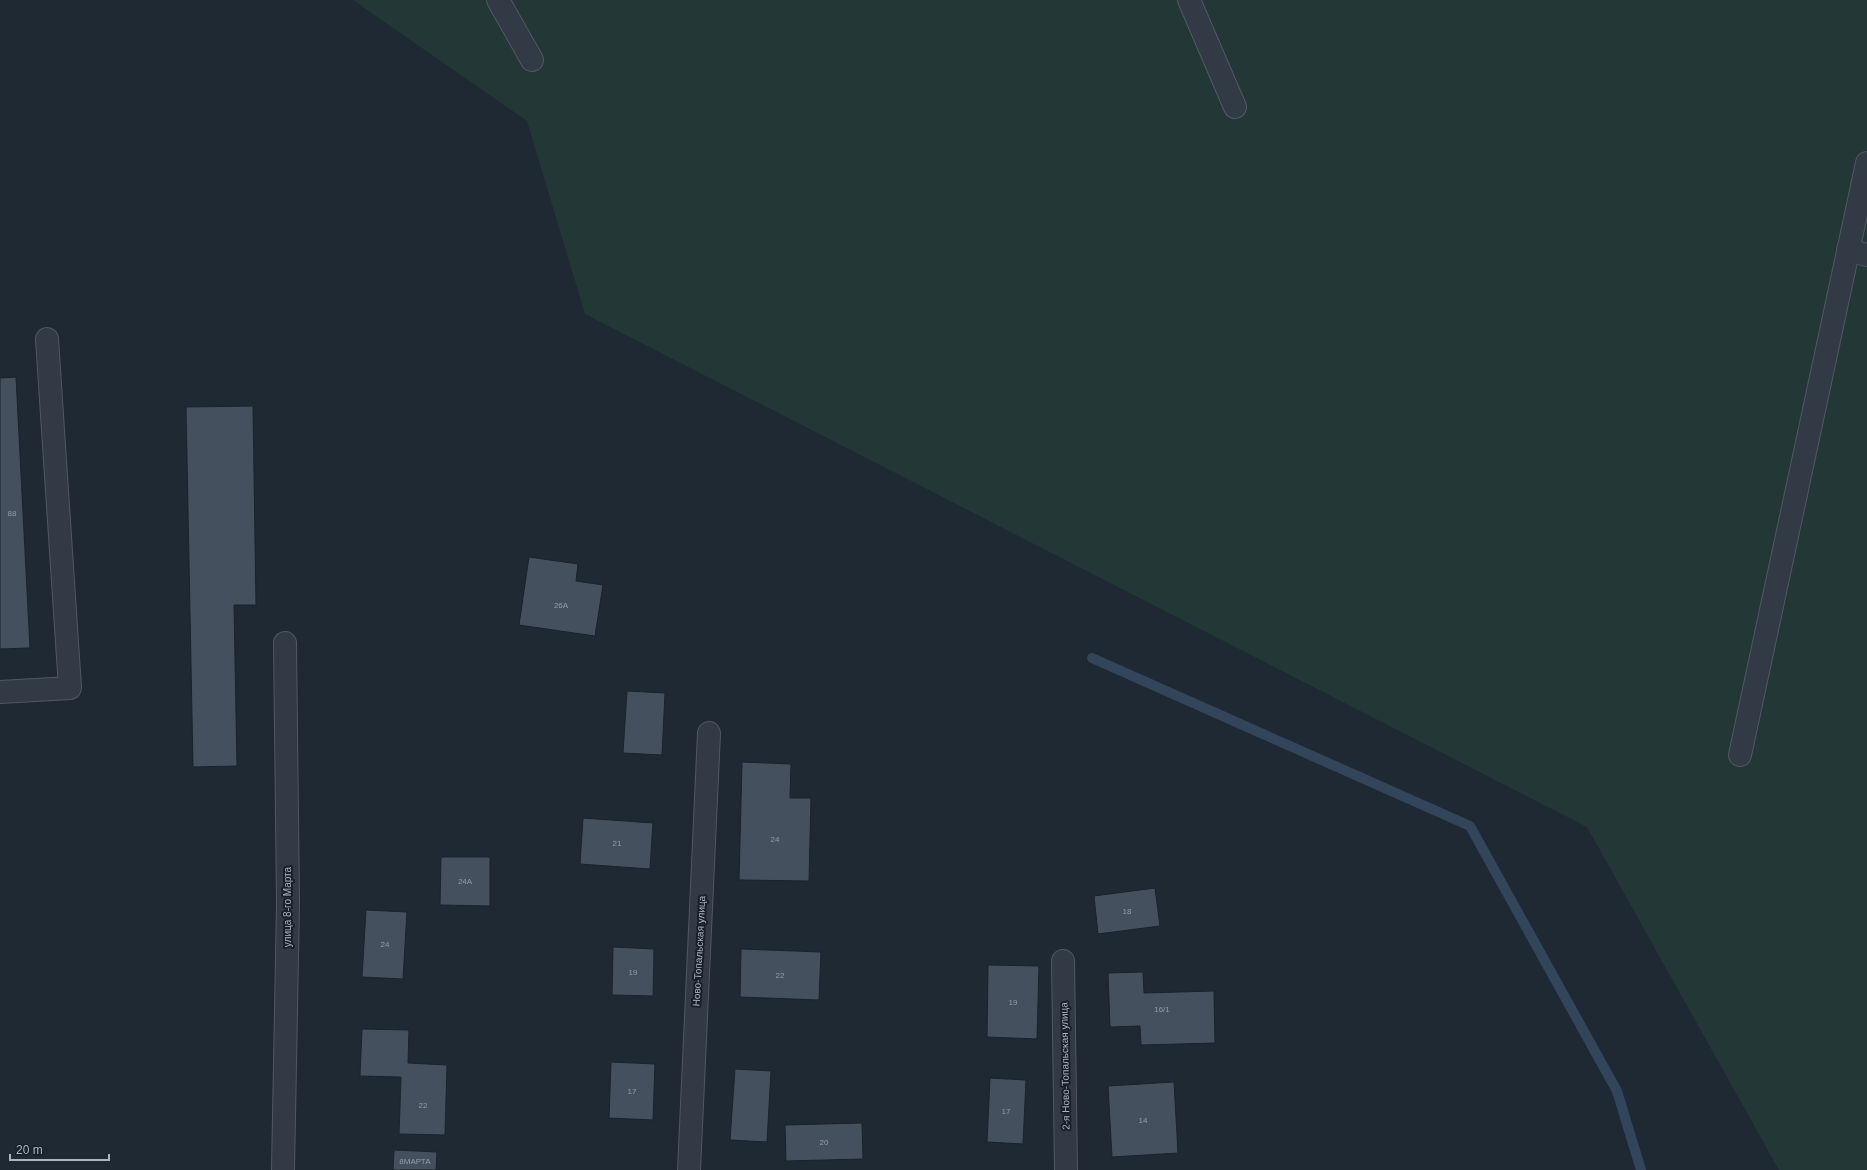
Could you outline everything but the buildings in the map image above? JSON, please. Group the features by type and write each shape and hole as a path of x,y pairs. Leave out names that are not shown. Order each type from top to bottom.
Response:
{"street":[{"path":"498,0 532,60"},
{"path":"1189,0 1235,107"},
{"path":"1740,755 1858,252 1867,163"},
{"path":"0,692 70,688 47,339"},
{"name":"улица 8-го Марта","path":"283,1170 288,903 285,643"},
{"name":"Ново-Топальская улица","path":"689,1170 709,733"},
{"name":"2-я Ново-Топальская улица","path":"1064,961 1066,1170"}],"shaded area":[{"path":"353,0 1867,0 1867,1170 1779,1170 1587,827 585,314 527,121"}],"waterway":[{"path":"1092,658 1470,826 1617,1091 1641,1170"}]}
